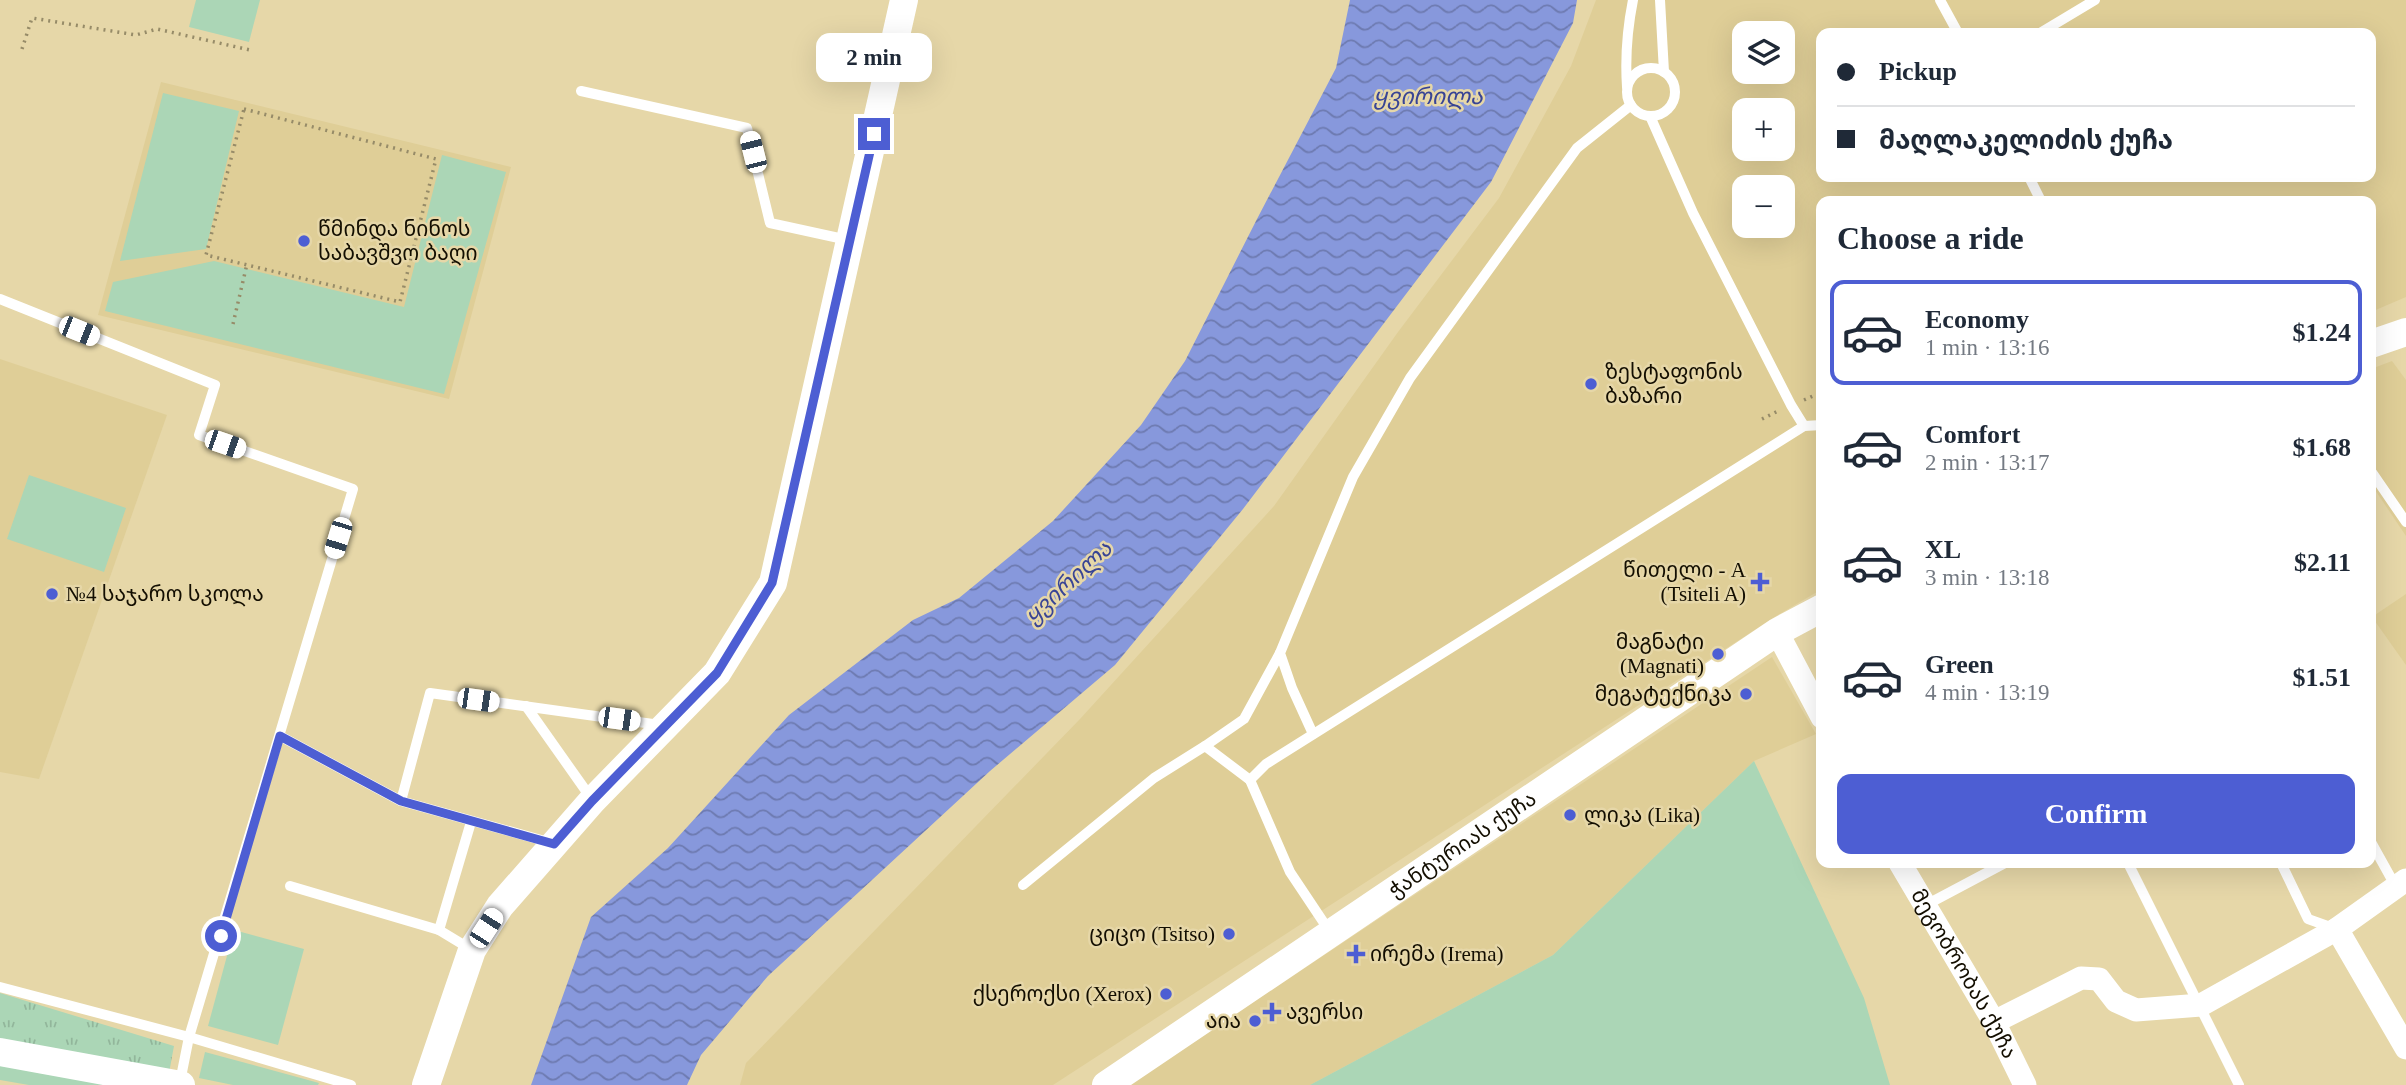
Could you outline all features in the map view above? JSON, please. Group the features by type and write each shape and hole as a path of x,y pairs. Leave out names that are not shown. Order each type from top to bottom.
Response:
{"street":[{"path":"426,1085 472,950 499,906 592,801 717,673 772,583 904,0"},
{"path":"2376,342 2406,332"},
{"path":"2376,344 2406,351"},
{"name":"ჭანტურიას ქუჩა","path":"1106,1085 1777,632 1816,611"},
{"path":"1777,632 1816,707"},
{"name":"მეგობრობას ქუჩა","path":"1903,868 1994,1022 2025,1085"},
{"path":"1994,1022 2081,978 2099,979 2116,1001 2136,1010 2201,1005 2337,929 2401,883"},
{"path":"2337,929 2406,1048"},
{"path":"0,1052 180,1085"}],"lane":[{"path":"1627,89 1638,71 1657,69 1664,72 1674,85 1673,101 1665,111 1650,116 1638,112 1631,105 1627,89 1625,62 1627,30 1633,0"},
{"path":"1660,0 1664,72"},
{"path":"1940,0 1955,28"},
{"path":"2048,28 2095,0"},
{"path":"581,91 747,128 770,223 851,241"},
{"path":"1023,885 1154,778 1244,719 1280,653 1353,477 1409,378 1577,148 1631,105"},
{"path":"1650,116 1693,213 1804,426"},
{"path":"0,299 215,384 199,435 353,489 189,1037 180,1085"},
{"path":"1250,780 1266,764 1804,426 1816,425"},
{"path":"2376,478 2406,522"},
{"path":"1280,653 1313,734"},
{"path":"401,801 430,693 666,726"},
{"path":"526,706 592,801"},
{"path":"280,736 401,801 554,844"},
{"path":"1205,746 1250,780 1290,872 1330,932"},
{"path":"439,930 471,822"},
{"path":"2376,849 2401,883"},
{"path":"1924,906 1996,868"},
{"path":"2131,868 2239,1085"},
{"path":"2283,868 2308,919 2337,929"},
{"path":"290,886 439,930 472,950"},
{"path":"0,987 189,1037 351,1085"}],"path":[{"path":"22,50 32,18 136,35 157,29 250,50"},
{"path":"244,109 436,159 400,302 247,264 206,255 244,109"},
{"path":"233,324 247,264"}],"shaded area":[{"path":"1596,0 2406,0 2406,297 2376,310 2376,196 1816,196 1816,593 1053,1085 740,1085 746,1063 1080,719 1274,506 1398,332 1499,198 1571,66"},
{"name":"წმინდა ნინოს საბავშვო ბაღი","path":"161,82 511,167 449,399 98,315"},
{"name":"№4 საჯარო სკოლა","path":"0,359 167,415 39,779 0,772"},
{"path":"2392,361 2406,380 2406,536 2376,491 2376,367"},
{"path":"2406,594 2406,665 2376,623 2376,614"},
{"path":"1772,657 1816,734 1754,761 1553,955 1310,1085 1129,1085"}],"green space":[{"path":"196,0 260,0 249,42 189,27"},
{"path":"163,93 239,111 206,249 120,261"},
{"path":"442,155 506,172 444,394 105,311 113,282 214,261 404,307"},
{"path":"29,475 126,508 104,572 7,539"},
{"path":"1754,761 1864,998 1890,1085 1310,1085 1553,955"},
{"path":"234,930 304,949 278,1045 208,1026"},
{"path":"0,993 174,1046 169,1073 0,1042"},
{"path":"205,1052 319,1083 233,1085 199,1078"},
{"path":"0,1062 125,1085 29,1085 0,1080"}],"water":[{"name":"ყვირილა","path":"1350,0 1577,0 1573,23 1491,182 1243,509 1115,665 990,771 768,976 701,1055 687,1085 531,1085 591,917 668,848 789,715 913,620 959,598 1053,521 1141,425 1185,361 1336,68"}],"place":[{"name":"წმინდა ნინოს საბავშვო ბაღი","path":"304,241"},
{"name":"ზესტაფონის ბაზარი","path":"1591,384"},
{"name":"წითელი - A (Tsiteli A)","path":"1760,582"},
{"name":"№4 საჯარო სკოლა","path":"52,594"},
{"name":"მაგნატი (Magnati)","path":"1718,654"},
{"name":"მეგატექნიკა","path":"1746,694"},
{"name":"ლიკა (Lika)","path":"1570,815"},
{"name":"ციცო (Tsitso)","path":"1229,934"},
{"name":"ირემა (Irema)","path":"1356,954"},
{"name":"ქსეროქსი (Xerox)","path":"1166,994"},
{"name":"ავერსი","path":"1272,1012"},
{"name":"აია","path":"1255,1021"}],"route":[{"path":"221,936 280,736 401,801 554,844 592,801 717,673 772,583 874,134"}]}
